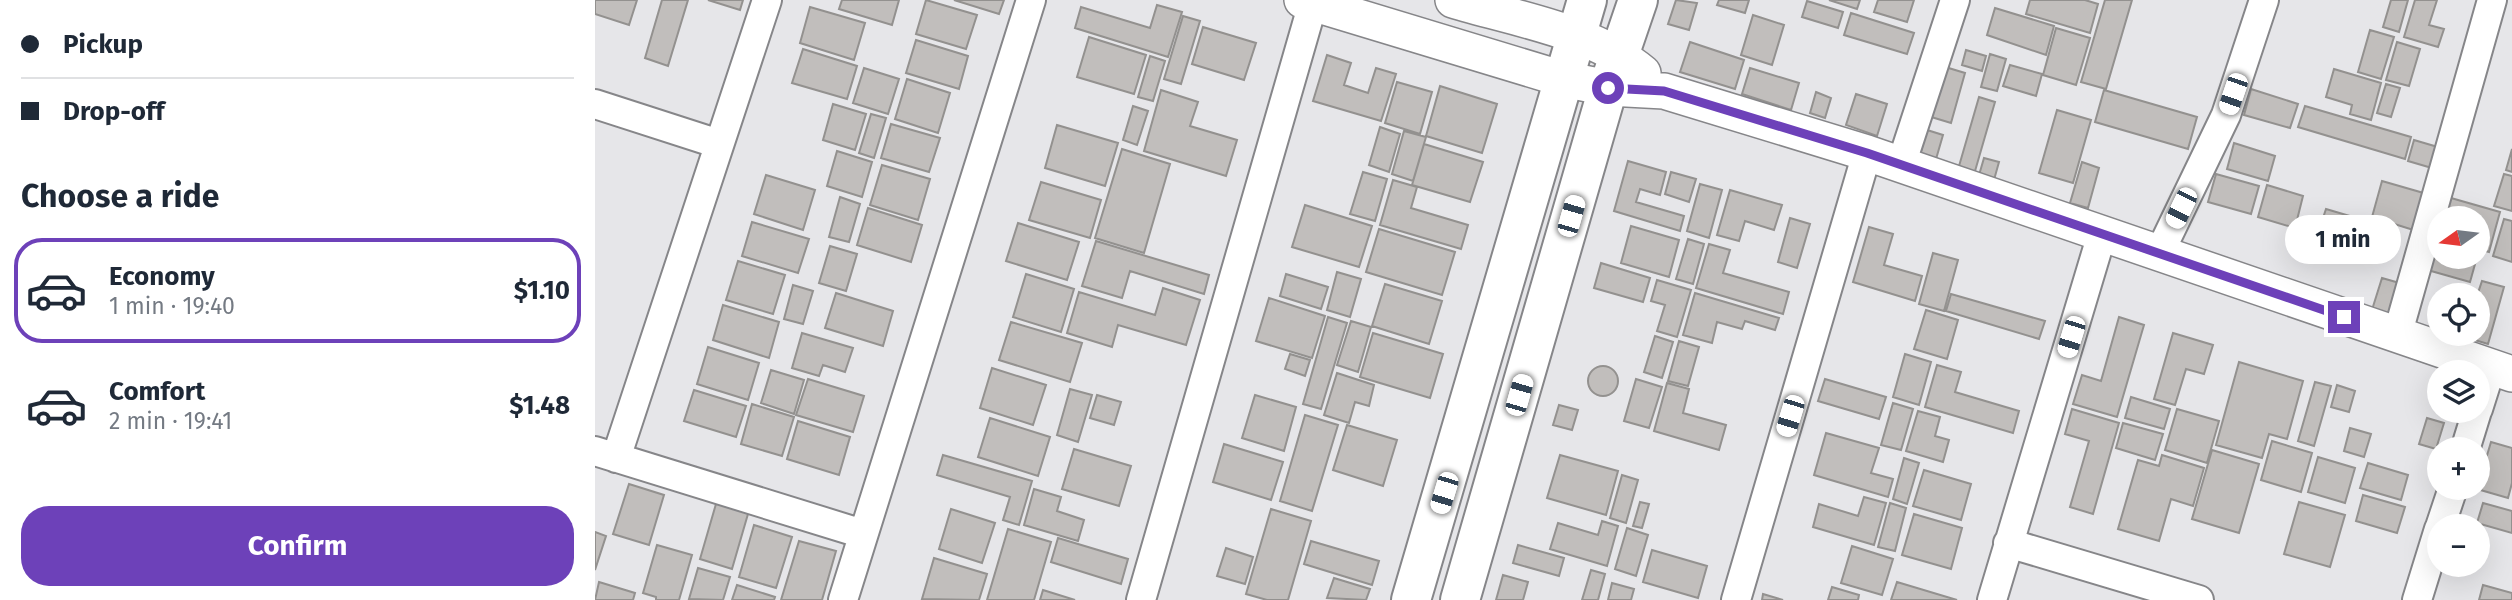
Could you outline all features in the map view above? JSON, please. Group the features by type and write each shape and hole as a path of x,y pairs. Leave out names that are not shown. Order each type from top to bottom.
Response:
{"main road":[{"path":"1411,600 1461,439 1587,0"},
{"path":"1460,600 1614,71 1638,0"}],"street":[{"path":"767,0 719,144 605,455 863,534"},
{"path":"843,600 1031,0"},
{"path":"1453,0 1575,37 1614,71 1664,91 1867,153 2501,371 2490,390"},
{"path":"1901,165 1955,0"},
{"path":"2159,254 2226,115 2264,0"},
{"path":"2396,336 2492,0"},
{"path":"1141,600 1307,2 1563,79 1614,71"},
{"path":"595,103 719,144"},
{"path":"1735,600 1867,153"},
{"path":"1991,600 2102,234"},
{"path":"2008,543 2199,600"},
{"path":"2417,600 2427,569"}],"building":[{"path":"595,0 637,0 629,25 595,14"},
{"path":"662,0 688,0 668,66 645,58"},
{"path":"708,0 743,0 740,10"},
{"path":"842,0 899,0 892,25 839,9"},
{"path":"926,0 977,15 966,49 916,34"},
{"path":"954,0 1004,0 999,14"},
{"path":"1676,0 1697,3 1689,30 1668,24"},
{"path":"1719,0 1749,0 1745,13 1717,5"},
{"path":"1829,0 1860,0 1857,9"},
{"path":"1878,0 1914,0 1907,22 1874,12"},
{"path":"2030,0 2085,0 2098,4 2090,33 2026,14"},
{"path":"2105,0 2132,0 2106,89 2081,82"},
{"path":"2391,0 2408,0 2399,32 2383,27"},
{"path":"2415,0 2437,0 2429,25 2444,29 2438,47 2404,37"},
{"path":"1807,1 1843,12 1838,28 1802,17"},
{"path":"1157,5 1182,12 1168,57 1075,28 1081,7 1150,28"},
{"path":"810,7 865,23 854,60 800,43"},
{"path":"1995,8 2054,26 2046,55 1987,35"},
{"path":"1851,13 1914,33 1907,54 1844,35"},
{"path":"1753,15 1784,25 1772,65 1741,55"},
{"path":"1183,16 1200,21 1181,84 1164,79"},
{"path":"1203,27 1256,43 1244,80 1192,64"},
{"path":"2056,28 2090,38 2076,85 2043,75"},
{"path":"2370,30 2394,37 2381,79 2358,72"},
{"path":"1089,37 1146,55 1134,94 1077,77"},
{"path":"916,40 968,56 959,89 906,73"},
{"path":"1690,42 1744,60 1735,89 1680,72"},
{"path":"2397,42 2420,49 2409,86 2386,80"},
{"path":"803,49 857,66 847,99 792,83"},
{"path":"1966,50 1986,56 1982,71 1962,65"},
{"path":"1990,54 2006,59 1997,91 1981,87"},
{"path":"1327,55 1351,63 1344,85 1368,93 1376,68 1396,74 1381,121 1313,101"},
{"path":"1150,56 1165,61 1153,101 1138,97"},
{"path":"2010,65 2042,74 2036,96 2003,86"},
{"path":"1942,66 1965,73 1951,123 1928,116"},
{"path":"864,68 899,79 888,114 853,103"},
{"path":"1750,68 1799,83 1791,110 1742,94"},
{"path":"2334,69 2381,83 2371,120 2350,114 2352,105 2326,97"},
{"path":"907,79 950,93 938,133 895,119"},
{"path":"1397,82 1432,92 1420,134 1385,123"},
{"path":"2386,84 2400,88 2391,117 2377,113"},
{"path":"1440,86 1497,104 1482,153 1426,136"},
{"path":"2251,89 2298,104 2290,128 2244,115"},
{"path":"1161,90 1198,102 1190,126 1237,140 1226,176 1144,151"},
{"path":"2104,90 2197,117 2188,149 2095,122"},
{"path":"1816,92 1831,98 1825,118 1810,113"},
{"path":"1856,94 1887,104 1877,136 1846,125"},
{"path":"1979,97 1995,102 1973,178 1957,173"},
{"path":"833,104 866,114 855,150 823,140"},
{"path":"1133,106 1148,111 1137,145 1123,140"},
{"path":"2305,106 2411,137 2405,159 2298,127"},
{"path":"2057,110 2091,120 2073,183 2039,173"},
{"path":"871,114 886,118 874,158 859,153"},
{"path":"891,124 940,138 929,172 881,158"},
{"path":"1057,125 1118,143 1105,186 1045,168"},
{"path":"1380,127 1400,134 1389,172 1369,165"},
{"path":"1927,130 1943,135 1934,166 1918,162"},
{"path":"1404,131 1426,137 1413,181 1392,174"},
{"path":"2414,140 2448,150 2442,171 2408,161"},
{"path":"2234,143 2275,156 2268,181 2227,169"},
{"path":"1424,144 1483,162 1470,202 1412,185"},
{"path":"1122,149 1170,164 1144,253 1095,238"},
{"path":"2512,149 2512,172 2506,170"},
{"path":"837,151 872,162 862,197 827,186"},
{"path":"1984,158 1999,162 1992,187 1977,182"},
{"path":"1628,161 1666,172 1660,195 1640,189 1636,202 1684,216 1680,231 1614,211"},
{"path":"2082,162 2099,168 2088,208 2070,203"},
{"path":"882,165 930,179 918,220 870,205"},
{"path":"1363,172 1387,179 1375,221 1350,214"},
{"path":"1671,172 1696,179 1689,202 1665,194"},
{"path":"2216,174 2259,186 2251,214 2208,202"},
{"path":"2504,174 2512,176 2512,211 2494,206"},
{"path":"766,175 815,190 803,230 754,214"},
{"path":"1393,180 1417,187 1411,208 1468,225 1461,249 1380,225"},
{"path":"2382,181 2434,196 2431,206 2427,206 2423,233 2372,217"},
{"path":"1041,182 1101,200 1090,238 1029,220"},
{"path":"1700,184 1722,190 1709,238 1687,231"},
{"path":"2267,185 2303,196 2295,228 2258,217"},
{"path":"1730,190 1782,205 1774,230 1745,221 1739,241 1717,235"},
{"path":"2444,196 2479,206 2442,206"},
{"path":"840,197 860,204 849,242 829,237"},
{"path":"1305,205 1372,226 1359,267 1292,247"},
{"path":"868,208 922,225 911,262 857,245"},
{"path":"2326,209 2370,222 2363,246 2318,233"},
{"path":"2490,209 2500,212 2490,248"},
{"path":"1790,218 1810,224 1797,268 1778,262"},
{"path":"2504,219 2512,221 2512,262 2493,256"},
{"path":"752,222 809,239 798,273 742,256"},
{"path":"1018,223 1079,242 1067,280 1006,261"},
{"path":"1631,226 1679,240 1669,277 1621,263"},
{"path":"1869,227 1893,234 1884,265 1922,276 1915,301 1853,282"},
{"path":"1379,229 1455,252 1442,295 1366,272"},
{"path":"1688,239 1704,244 1693,284 1676,279"},
{"path":"1096,241 1209,275 1204,294 1130,271 1122,298 1082,286"},
{"path":"1709,244 1730,250 1723,273 1789,292 1783,314 1696,288"},
{"path":"830,246 857,254 846,291 819,283"},
{"path":"1933,253 1958,260 1944,311 1919,304"},
{"path":"738,261 785,275 773,314 726,300"},
{"path":"1601,263 1650,278 1643,302 1594,288"},
{"path":"2428,270 2473,270 2470,282"},
{"path":"1337,272 1361,279 1350,317 1327,310"},
{"path":"1026,274 1074,289 1061,332 1013,317"},
{"path":"1286,274 1328,287 1321,309 1280,296"},
{"path":"2382,278 2410,286 2400,322 2371,313"},
{"path":"1657,280 1691,290 1677,337 1657,331 1665,305 1651,301"},
{"path":"2490,283 2504,287 2490,337"},
{"path":"1385,284 1442,301 1429,344 1372,326"},
{"path":"793,285 813,291 803,324 784,319"},
{"path":"1163,288 1200,300 1186,345 1118,325 1112,347 1067,333 1079,292 1155,315"},
{"path":"836,293 893,311 883,346 825,328"},
{"path":"1695,293 1779,318 1775,330 1745,321 1742,329 1717,322 1712,343 1683,335"},
{"path":"1951,294 2045,321 2039,339 1946,311"},
{"path":"1269,298 1325,316 1312,358 1256,341"},
{"path":"723,305 779,322 769,358 713,340"},
{"path":"1926,310 1958,320 1947,359 1914,349"},
{"path":"1328,317 1347,323 1321,409 1303,404"},
{"path":"2119,317 2144,325 2117,417 2073,404 2082,375 2101,381"},
{"path":"1351,321 1371,327 1358,372 1337,365"},
{"path":"1011,322 1082,343 1070,382 999,360"},
{"path":"802,333 853,348 845,372 823,365 819,376 792,368"},
{"path":"1373,333 1443,354 1430,398 1360,377"},
{"path":"2173,333 2213,345 2204,374 2186,369 2175,405 2154,399"},
{"path":"1655,336 1673,342 1662,378 1644,372"},
{"path":"1679,341 1699,347 1688,386 1668,381"},
{"path":"708,347 759,363 748,400 697,384"},
{"path":"1290,354 1310,360 1305,376 1285,369"},
{"path":"1905,354 1931,362 1919,405 1893,397"},
{"path":"2239,362 2303,381 2287,439 2269,434 2262,458 2216,445"},
{"path":"1937,365 1961,372 1955,392 2019,411 2013,433 1925,407"},
{"path":"1603,366 1614,370 1618,381 1614,392 1603,396 1592,392 1588,381 1592,370"},
{"path":"992,368 1046,385 1033,425 980,408"},
{"path":"771,370 804,380 794,414 761,403"},
{"path":"1337,373 1374,385 1369,406 1355,402 1349,423 1324,415"},
{"path":"808,379 864,396 853,432 796,415"},
{"path":"1636,379 1662,387 1649,428 1624,421"},
{"path":"1825,379 1886,397 1879,419 1818,401"},
{"path":"2315,382 2331,386 2314,446 2298,441"},
{"path":"1667,383 1689,389 1683,413 1726,425 1719,450 1654,431"},
{"path":"2337,385 2355,391 2349,412 2331,407"},
{"path":"1070,389 1092,395 1078,442 1057,435"},
{"path":"694,390 746,406 736,437 684,421"},
{"path":"1097,395 1121,402 1114,425 1090,418"},
{"path":"1255,395 1296,407 1284,451 1242,438"},
{"path":"2131,397 2170,409 2164,429 2125,418"},
{"path":"1893,403 1913,409 1901,450 1881,445"},
{"path":"752,404 794,417 782,456 741,444"},
{"path":"1559,405 1578,410 1572,430 1553,425"},
{"path":"2072,409 2119,423 2093,514 2070,507 2089,441 2065,434"},
{"path":"2177,409 2219,421 2207,463 2165,450"},
{"path":"1918,411 1940,417 1935,436 1949,440 1943,462 1906,451"},
{"path":"1305,415 1338,425 1312,511 1280,501"},
{"path":"990,418 1050,437 1038,476 978,457"},
{"path":"2427,418 2427,423 2444,423 2440,437 2427,437 2427,446 2419,444"},
{"path":"798,421 850,437 839,475 787,459"},
{"path":"2123,423 2163,434 2155,460 2116,448"},
{"path":"1347,425 1397,440 1383,486 1333,470"},
{"path":"2350,428 2371,434 2364,457 2344,451"},
{"path":"1826,433 1879,448 1871,473 1893,479 1888,497 1814,475"},
{"path":"2272,441 2312,453 2301,492 2261,480"},
{"path":"2491,442 2512,448 2512,483 2508,498 2490,493"},
{"path":"1224,444 1283,462 1271,500 1213,482"},
{"path":"1074,449 1131,466 1119,506 1062,489"},
{"path":"2212,450 2259,464 2239,533 2192,519"},
{"path":"943,455 1032,481 1019,525 1003,520 1010,497 937,475"},
{"path":"1560,455 1618,471 1606,515 1547,498"},
{"path":"2162,455 2204,468 2193,506 2171,499 2159,541 2118,529 2138,460 2159,466"},
{"path":"2318,457 2355,468 2345,503 2308,492"},
{"path":"1904,458 1919,463 1907,504 1893,499"},
{"path":"2368,463 2408,475 2401,500 2360,488"},
{"path":"1924,470 1971,484 1961,520 1913,506"},
{"path":"1622,475 1638,480 1626,523 1610,518"},
{"path":"629,484 664,495 649,545 613,534"},
{"path":"1034,489 1061,497 1057,511 1084,520 1078,541 1024,525"},
{"path":"2363,495 2405,507 2397,533 2356,521"},
{"path":"718,497 750,507 732,569 700,559"},
{"path":"1864,497 1886,503 1874,545 1813,527 1819,504 1858,516"},
{"path":"1640,502 1649,504 1642,528 1633,526"},
{"path":"2299,502 2345,515 2330,567 2284,554"},
{"path":"1890,503 1906,508 1895,551 1878,547"},
{"path":"2483,503 2512,511 2512,533 2490,527 2490,514 2480,514"},
{"path":"951,509 995,523 982,563 939,549"},
{"path":"1271,509 1311,521 1288,600 1267,600 1246,594"},
{"path":"1914,514 1962,528 1951,569 1902,555"},
{"path":"1602,521 1618,526 1607,566 1550,549 1558,523 1598,535"},
{"path":"754,525 792,537 776,588 739,577"},
{"path":"1627,528 1648,535 1636,576 1615,569"},
{"path":"1008,529 1051,542 1034,600 987,600"},
{"path":"595,532 606,536 595,570"},
{"path":"1058,538 1128,559 1121,584 1051,562"},
{"path":"799,541 836,551 822,600 781,600"},
{"path":"1311,541 1379,561 1372,585 1304,564"},
{"path":"657,545 692,555 679,600 656,600 656,597 643,593"},
{"path":"1518,545 1564,558 1559,576 1513,563"},
{"path":"1852,546 1893,559 1882,595 1841,583"},
{"path":"1226,548 1253,557 1245,584 1217,576"},
{"path":"1652,550 1707,566 1698,598 1643,582"},
{"path":"934,558 987,574 979,600 922,599"},
{"path":"698,568 730,577 723,600 689,599"},
{"path":"1591,570 1605,574 1598,600 1582,600"},
{"path":"1503,575 1528,582 1523,600 1496,600"},
{"path":"1334,578 1370,589 1366,600 1327,598"},
{"path":"599,582 635,593 633,600 595,600"},
{"path":"1897,582 1957,600 1891,600"},
{"path":"1612,583 1634,589 1631,600 1608,600"},
{"path":"737,585 775,597 774,600 732,600"},
{"path":"2483,585 2512,593 2512,600 2479,600"},
{"path":"1832,587 1859,595 1858,600 1828,600"},
{"path":"1043,590 1075,600 1040,600"},
{"path":"1763,594 1783,600 1762,600"}],"route":[{"path":"1608,88 1664,91 1867,153 2344,317"}]}
